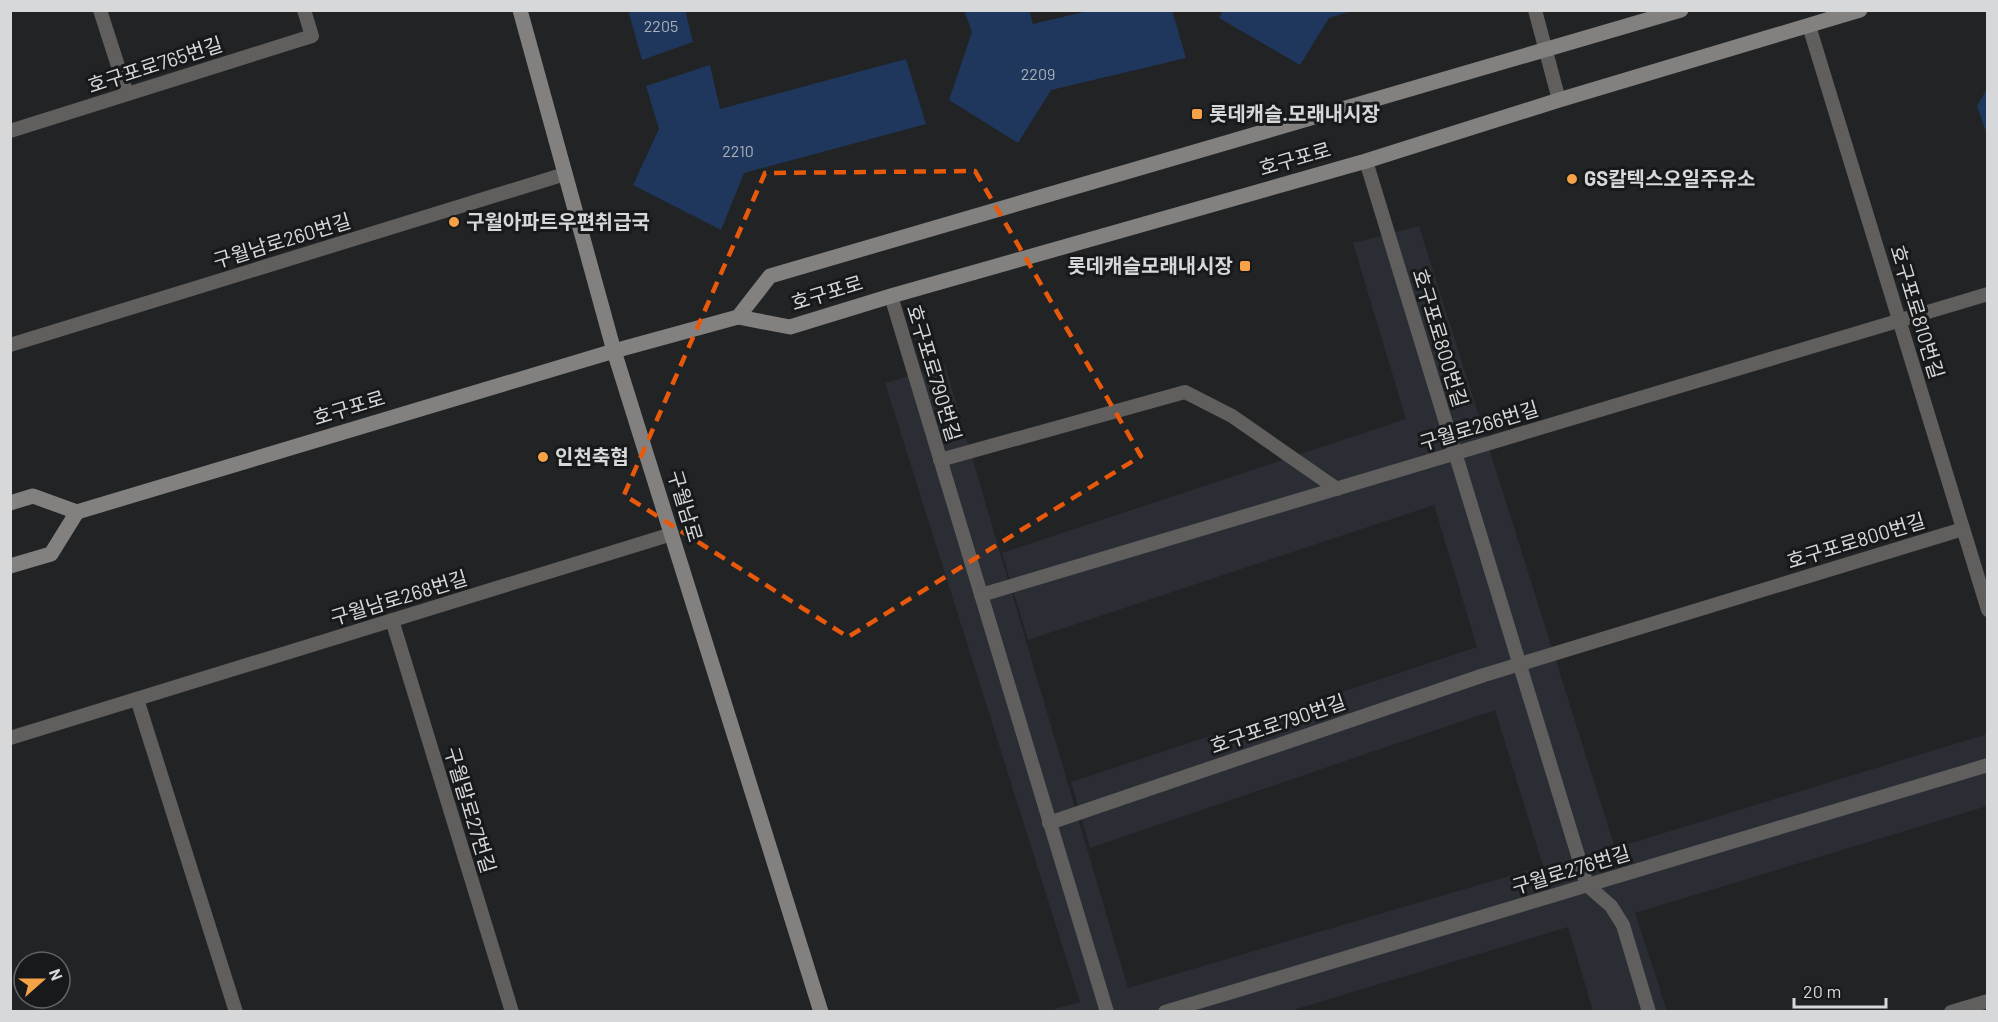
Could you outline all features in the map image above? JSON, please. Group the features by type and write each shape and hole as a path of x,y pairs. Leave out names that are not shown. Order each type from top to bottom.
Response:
{"main road":[{"name":"구월남로","path":"520,10 614,351 821,1011"},
{"name":"호구포로","path":"738,317 770,276 1681,10"},
{"name":"호구포로","path":"77,512 614,351 738,317 790,327 891,296 1366,161 1559,100 1860,10"},
{"path":"10,503 33,496 77,512 51,554 10,566"}],"lane":[{"path":"100,10 128,94"},
{"name":"호구포로765번길","path":"10,131 312,36 304,10"},
{"path":"1535,10 1559,100"},
{"name":"호구포로810번길","path":"1809,26 1988,610"},
{"name":"호구포로800번길","path":"1366,161 1587,885"},
{"name":"구월남로260번길","path":"10,345 566,174"},
{"name":"구월로266번길","path":"981,595 1988,294"},
{"name":"호구포로790번길","path":"891,296 1107,1011"},
{"name":"호구포로790번길","path":"940,460 1185,392 1232,416 1337,489"},
{"name":"호구포로800번길","path":"1519,664 1963,528"},
{"name":"구월남로268번길","path":"10,738 672,534"},
{"name":"구월말로27번길","path":"392,620 512,1011"},
{"name":"호구포로790번길","path":"1049,823 1519,664"},
{"path":"137,699 236,1011"},
{"name":"구월로276번길","path":"1165,1011 1988,765"},
{"path":"1587,885 1611,906 1623,926 1649,1011"},
{"path":"1951,1011 1988,1001"}],"highlighted area":[{"path":"975,171 1141,456 848,637 624,495 765,173"}],"shaded area":[{"path":"1419,226 1615,848 1987,734 1987,806 1635,913 1667,1011 1593,1011 1568,927 1290,1011 1048,1011 1080,1002 885,383 945,365 1128,988 1543,866 1495,710 1090,848 1071,782 1477,647 1434,505 1028,640 1002,553 1406,419 1353,243"}],"building":[{"path":"628,10 685,10 693,42 642,60"},
{"path":"964,10 1029,10 1033,24 1092,10 1172,10 1186,58 1051,90 1018,143 949,100 972,32"},
{"path":"1223,10 1352,11 1329,18 1300,65 1219,18"},
{"path":"906,59 926,124 744,173 721,230 633,185 659,129 646,86 710,65 720,109"},
{"path":"1988,87 1988,135 1987,135 1977,106"}],"place":[{"name":"롯데캐슬.모래내시장","path":"1197,114"},
{"name":"GS칼텍스오일주유소","path":"1572,179"},
{"name":"구월아파트우편취급국","path":"454,222"},
{"name":"롯데캐슬모래내시장","path":"1245,266"},
{"name":"인천축협","path":"543,457"}]}
